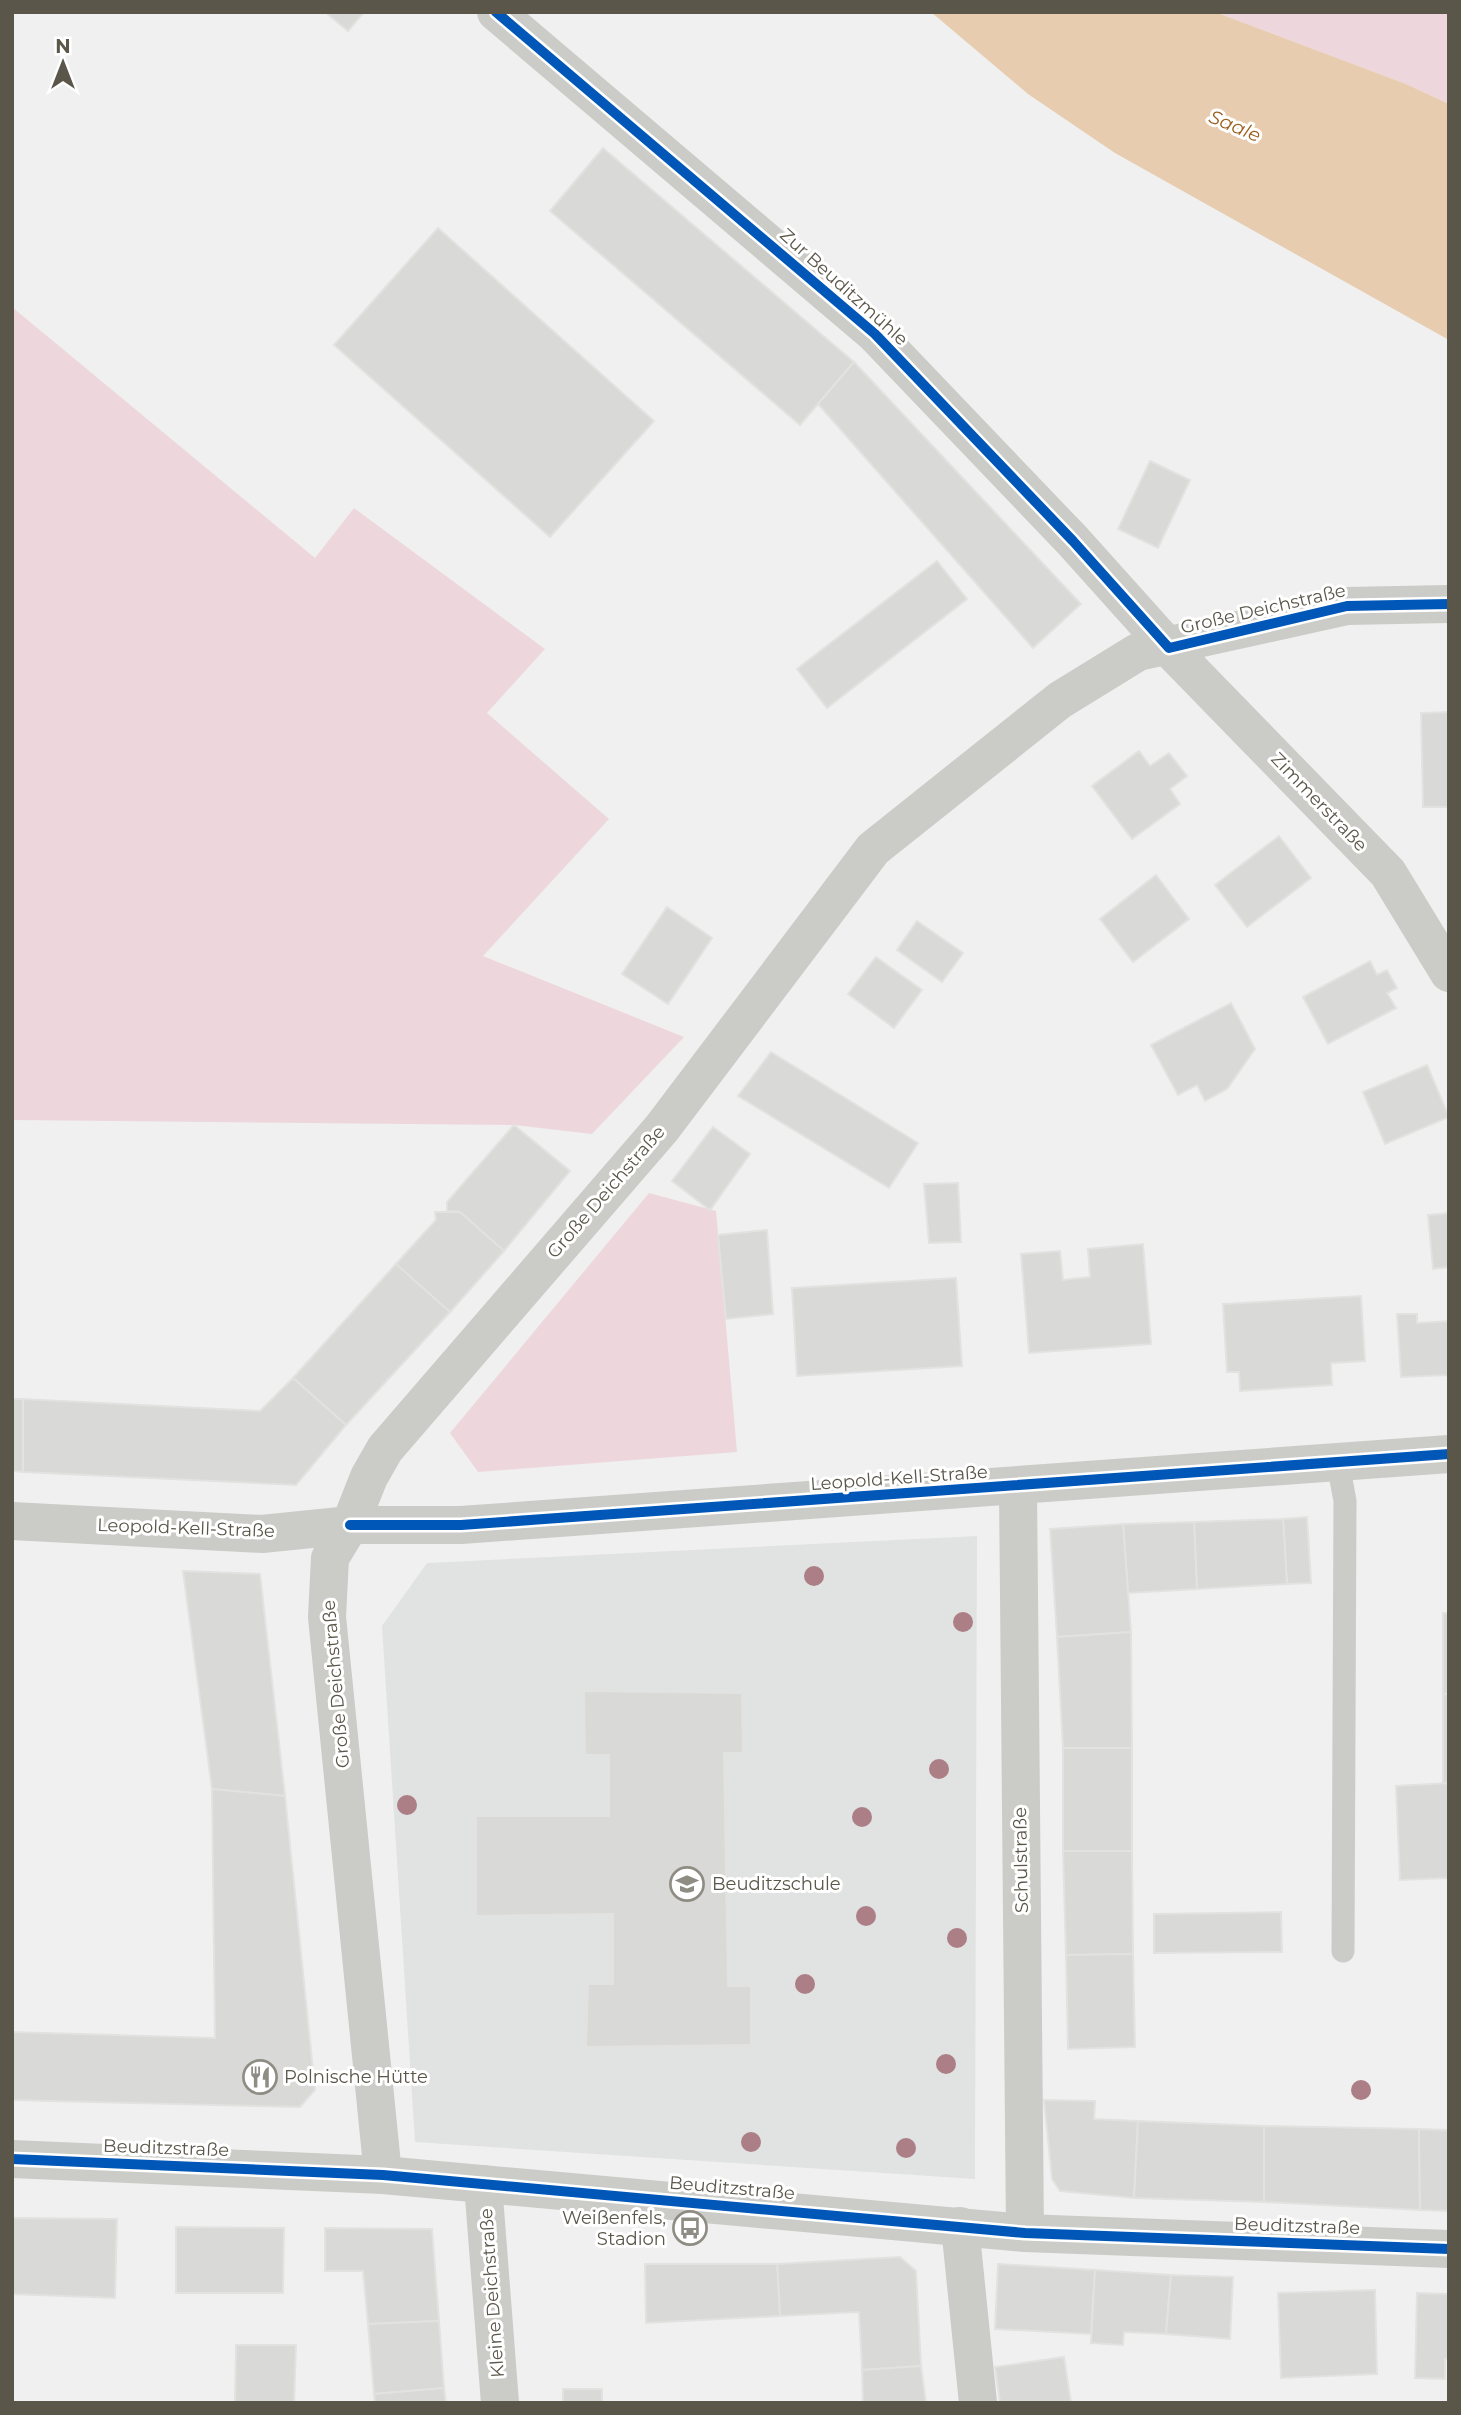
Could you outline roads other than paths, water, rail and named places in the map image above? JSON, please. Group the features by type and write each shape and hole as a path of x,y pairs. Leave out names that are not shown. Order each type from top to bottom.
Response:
{"street":[{"name":"Zur Beuditzmühle","path":"496,12 875,334 1073,541 1169,648"},
{"name":"Große Deichstraße","path":"383,2175 327,1618 330,1558 350,1525 369,1477 385,1449 662,1128 873,849 1060,700 1138,652 1169,648 1347,606 1449,604"},
{"name":"Zimmerstraße","path":"1169,648 1388,873 1449,973"},
{"name":"Leopold-Kell-Straße","path":"12,1521 261,1534 350,1525 461,1525 1018,1488 1449,1454"},
{"name":"Schulstraße","path":"1018,1488 1025,2233"},
{"name":"Beuditzstraße","path":"12,2159 383,2175 1025,2233 1449,2249"},
{"name":"Kleine Deichstraße","path":"483,2183 500,2403"},
{"path":"960,2226 978,2403"}],"lane":[{"path":"1338,1463 1345,1500 1343,1951"}],"water":[{"name":"Saale","path":"931,12 1215,12 1406,84 1449,104 1449,340 1115,153 1028,94"}],"place":[{"name":"Beuditzschule","path":"687,1884"},
{"name":"Polnische Hütte","path":"260,2077"},
{"name":"Weißenfels, Stadion","path":"690,2228"}]}
